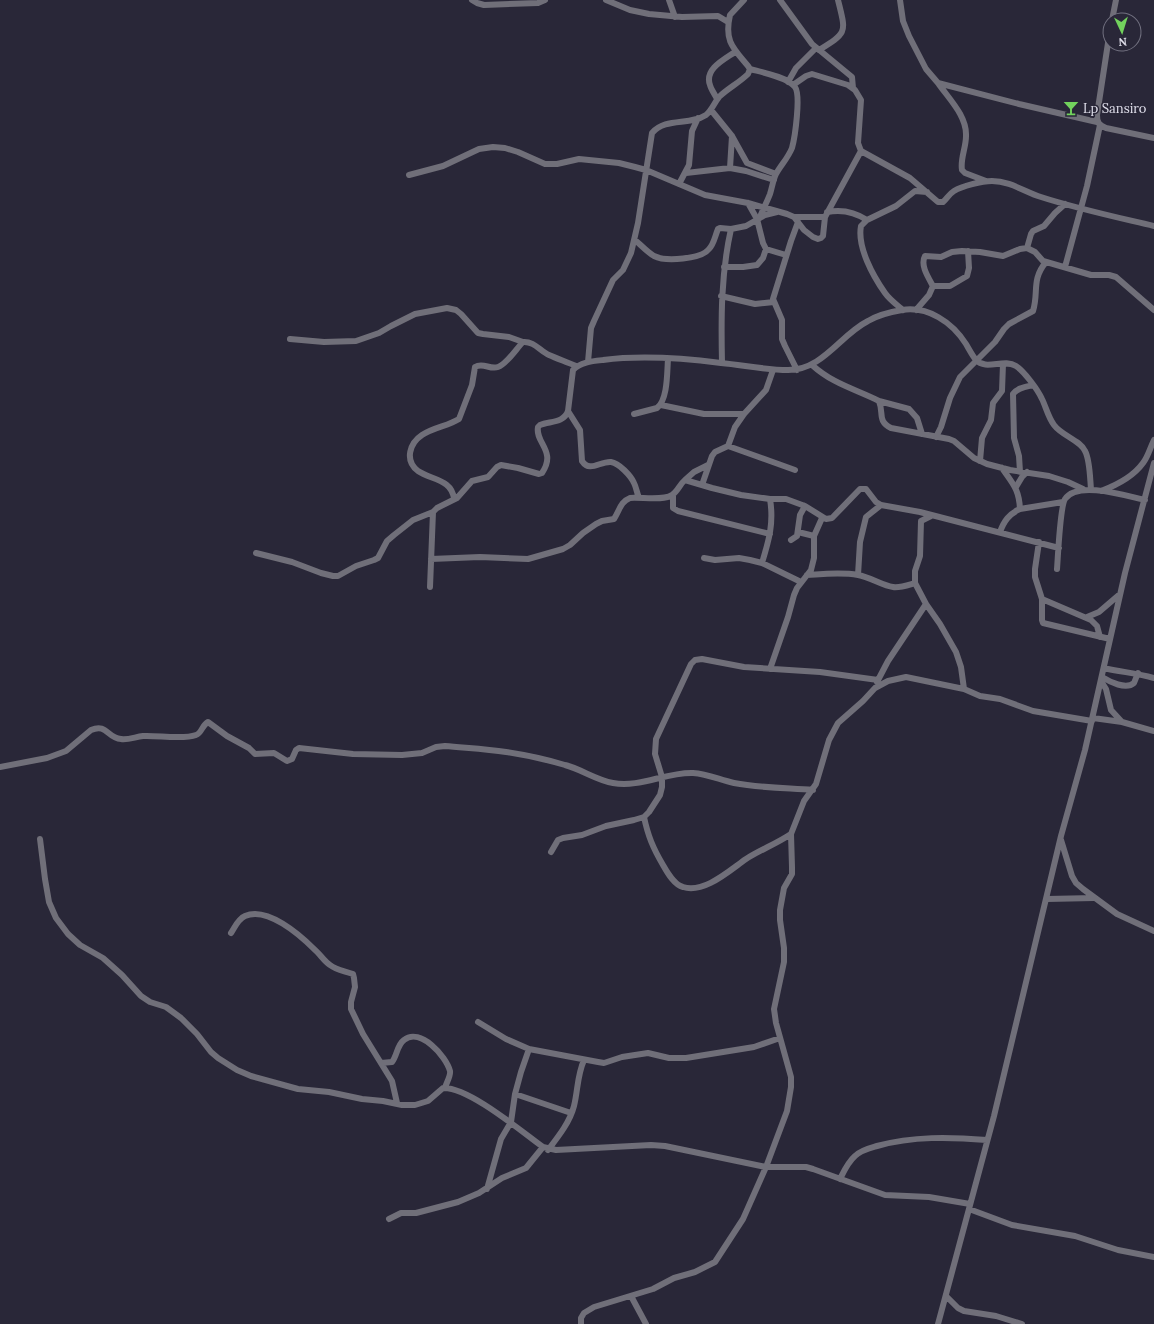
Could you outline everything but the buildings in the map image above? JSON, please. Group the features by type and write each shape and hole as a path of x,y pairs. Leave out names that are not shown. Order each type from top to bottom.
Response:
{"street":[{"path":"472,0 480,5 492,5 538,3 545,0"},
{"path":"606,0 636,12 674,17 718,16 728,22"},
{"path":"669,0 674,17"},
{"path":"744,0 730,15 728,22 729,39 735,52 750,69 790,83 796,88 797,96 792,148 775,177 764,207 758,218"},
{"path":"780,0 806,37 817,49 852,77 853,88"},
{"path":"790,83 796,68 817,49 841,35 843,22 838,0"},
{"path":"900,0 903,21 926,69 959,112 966,127 962,161 962,170 965,173 986,181 1006,183 1040,197 1154,226"},
{"path":"1114,12 1116,0"},
{"path":"717,99 708,79 714,68 735,52"},
{"path":"1066,267 1087,186 1099,123 1097,115 1107,52"},
{"path":"588,362 591,328 613,280 623,270 628,262 635,240 652,133 656,128 671,122 698,118 706,115 711,110 717,99 744,77 750,69"},
{"path":"790,83 812,74 853,88 861,100 858,143 861,152 905,175 941,203 955,190 986,181"},
{"path":"938,83 1154,138"},
{"path":"711,110 732,136 747,163 775,177"},
{"path":"679,184 690,165 692,131 698,118"},
{"path":"730,168 732,136"},
{"path":"409,175 443,166 479,149 493,147 505,148 545,164 571,160 589,160 619,164 646,170 715,198 748,203 779,212 796,220 809,234 818,239 824,236 826,214 861,152"},
{"path":"686,173 730,168 775,177"},
{"path":"903,310 885,293 864,254 860,229 863,223 867,220 896,206 915,191 927,192"},
{"path":"748,203 758,218 763,243 766,249 786,255"},
{"path":"1027,248 1030,234 1044,226 1065,204"},
{"path":"796,220 841,210 856,214 867,220"},
{"path":"635,240 656,257 689,258 705,254 720,228 746,226 758,218 779,212"},
{"path":"796,220 774,294 774,302 782,320 782,339 797,370"},
{"path":"722,363 721,296 724,267 731,228"},
{"path":"916,310 929,295 932,286 924,265 925,256 941,257 952,252 968,251 1003,256 1020,249 1027,248 1035,252 1040,259 1046,262 1091,275 1109,275 1116,277 1154,310"},
{"path":"724,267 757,265 766,249"},
{"path":"932,286 950,286 967,276 969,268 968,251"},
{"path":"936,437 941,427 950,398 960,377 995,342 1009,324 1033,311 1035,305 1037,278 1046,262"},
{"path":"721,296 754,304 774,302"},
{"path":"290,339 324,342 356,341 379,333 416,314 451,308 461,314 478,333 510,337 523,342 530,342 547,354 576,366"},
{"path":"256,553 292,562 321,573 338,576 356,566 378,558 387,541 413,520 433,512 437,508 454,499 472,482 488,477 497,467 501,465 539,474 542,473 547,460 547,455 538,434 538,427 544,423 560,420 567,414 573,370 576,366 588,362 635,357 722,363 773,370 797,370 812,365 867,321 903,310 916,310 933,314 944,320 959,335 976,360 982,364 1003,364 1015,366 1041,396 1053,424 1060,432 1082,446 1086,452 1090,489"},
{"path":"464,491 453,491 440,480 422,474 416,469 410,455 410,448 414,441 422,435 459,419 472,385 475,367 482,365 492,368 497,367 523,342"},
{"path":"634,414 657,408 661,405 666,384 668,359"},
{"path":"980,461 982,438 991,420 994,403 1002,391 1003,364"},
{"path":"812,365 823,375 838,383 879,401 909,409 917,418 922,434"},
{"path":"728,446 735,426 766,390 773,370"},
{"path":"1016,487 1024,472 1014,438 1012,394 1020,388 1033,385"},
{"path":"879,401 882,420 891,428 950,439 980,461 1002,468 1068,482 1083,489"},
{"path":"661,405 704,414 744,414"},
{"path":"567,414 574,419 580,430 581,457 584,464 592,467 605,462 615,463 632,479 639,498"},
{"path":"941,427 950,439"},
{"path":"1101,491 1116,485 1134,474 1146,459 1154,440"},
{"path":"702,485 712,456 715,452 728,446 795,470"},
{"path":"1146,459 1154,457"},
{"path":"938,1324 987,1140 1047,899 1060,840 1083,761 1120,594 1154,463"},
{"path":"708,465 694,472 680,484 673,495 673,508 678,511 770,534"},
{"path":"1002,468 1016,487 1019,495 1020,510"},
{"path":"685,480 741,495 770,499 786,498 805,506 822,518 826,519 832,518 860,489 866,489 876,502 881,505 920,512 1059,548"},
{"path":"1057,569 1063,502 1066,497 1083,489 1090,489 1145,500"},
{"path":"453,491 454,499"},
{"path":"431,560 480,557 528,559 558,551 570,545 596,524 602,521 614,519 621,504 625,500 630,498 663,498 673,495"},
{"path":"762,563 772,522 770,499"},
{"path":"1000,532 1007,518 1014,512 1063,502"},
{"path":"858,575 860,542 866,517 881,505"},
{"path":"791,540 797,536 800,515 805,506"},
{"path":"430,587 433,512"},
{"path":"920,512 920,556 914,571 915,583 926,604 940,624 956,652 961,667 964,689"},
{"path":"921,521 932,516"},
{"path":"770,669 794,595 801,582 811,570 813,564 814,536 822,518"},
{"path":"798,532 814,536"},
{"path":"1039,542 1035,577 1042,599 1043,623 1110,639"},
{"path":"704,558 715,560 739,558 762,563 801,582"},
{"path":"808,575 858,575 893,587 915,583"},
{"path":"1087,617 1099,612 1120,594"},
{"path":"1042,599 1051,604 1087,617 1095,622 1100,637"},
{"path":"875,688 878,680 902,639 926,604"},
{"path":"1042,608 1051,604"},
{"path":"551,852 558,840 582,835 606,826 644,817 649,812 660,795 662,777 655,754 656,739 691,664 695,660 702,659 744,667 826,673 878,680"},
{"path":"1104,668 1116,671 1138,673 1154,678"},
{"path":"1102,679 1116,684 1130,686 1134,683 1138,673"},
{"path":"581,1324 582,1318 588,1310 654,1288 674,1278 695,1272 715,1262 743,1219 766,1168 787,1111 791,1087 791,1077 776,1023 774,1009 784,962 780,910 784,888 792,874 791,834 804,801 813,790 818,778 825,751 832,733 844,717 863,701 875,688 888,681 906,677 964,689 980,696 1000,699 1033,711 1092,720 1122,722 1154,731"},
{"path":"1102,679 1111,710 1122,722"},
{"path":"0,767 47,758 66,751 95,728 101,728 122,740 152,736 191,736 198,734 205,723 208,722 227,736 249,748 255,754 274,753 287,761 292,760 296,750 299,748 353,754 402,755 422,753 445,746 526,755 566,765 613,783 633,784 678,774 693,773 754,786 813,790"},
{"path":"644,817 650,841 666,869 676,883 682,887 689,888 717,880 746,859 791,834"},
{"path":"40,838 49,902 56,918 68,934 80,945 103,958 122,975 141,996 150,1002 166,1007 181,1018 198,1034 214,1055 243,1073 298,1089 329,1092 362,1100 408,1105 423,1103 440,1090 445,1088 451,1089 469,1097 511,1122 546,1148 556,1150 651,1145 665,1146 766,1168 806,1167 822,1171 885,1195 929,1197 969,1206 1012,1224 1075,1236 1118,1250 1154,1257"},
{"path":"1060,840 1072,876 1080,886 1117,914 1154,931"},
{"path":"1047,899 1094,898"},
{"path":"231,933 244,916 256,914 269,916 308,943 328,964 353,974 355,988 351,1008 363,1034 392,1081 397,1103"},
{"path":"478,1022 511,1042 529,1049 604,1063 622,1057 648,1053 669,1058 686,1058 754,1047 780,1038"},
{"path":"381,1063 392,1062 401,1043 408,1038 413,1037 426,1040 436,1049 450,1070 450,1076 445,1088"},
{"path":"487,1189 501,1139 511,1122 515,1094 529,1049"},
{"path":"389,1219 401,1214 416,1213 458,1202 487,1189 502,1178 526,1168 559,1136 574,1106 578,1077 584,1060"},
{"path":"515,1094 571,1113"},
{"path":"840,1179 848,1162 856,1155 883,1144 921,1138 987,1140"},
{"path":"631,1296 646,1324"},
{"path":"946,1296 958,1308 964,1311 996,1316 1022,1324"}],"place":[{"name":"Lp Sansiro","path":"1071,108"}]}
